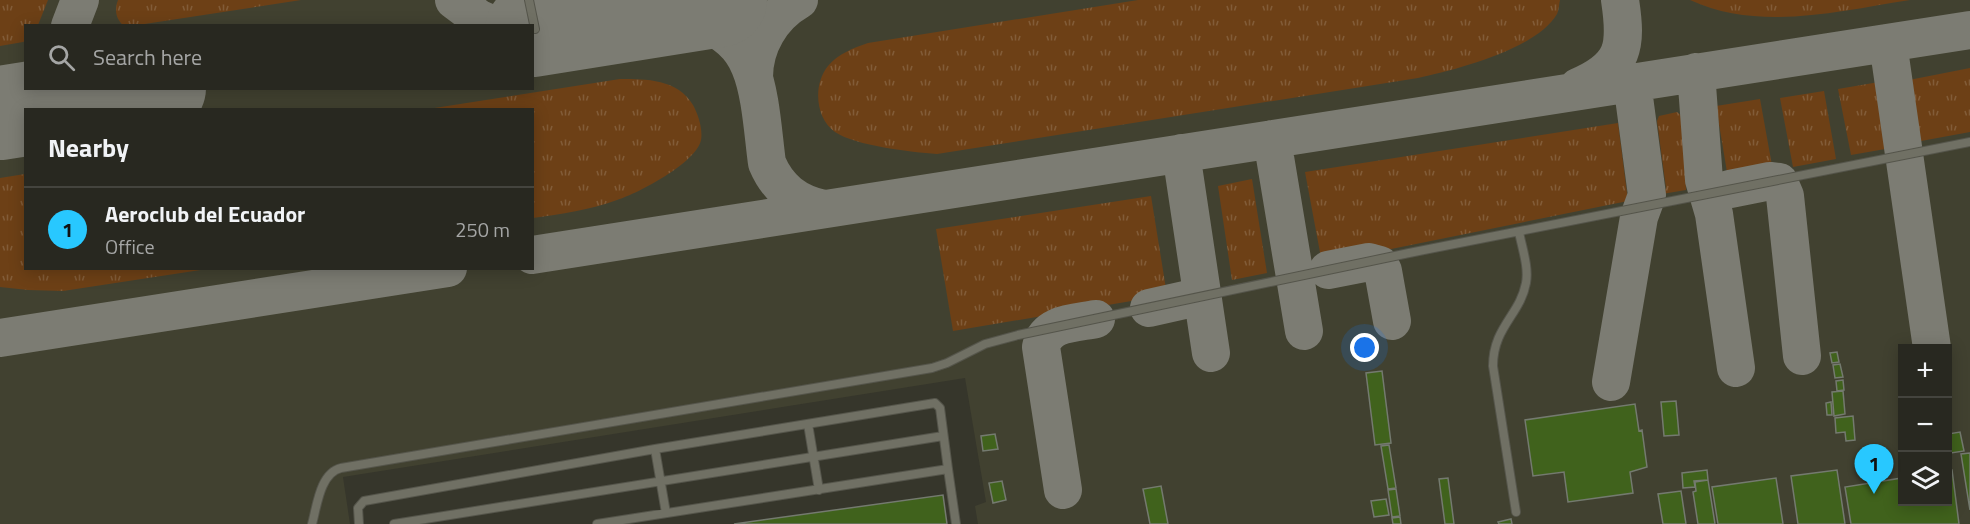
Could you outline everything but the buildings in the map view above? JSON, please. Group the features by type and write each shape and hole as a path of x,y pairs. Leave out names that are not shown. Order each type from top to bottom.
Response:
{"lane":[{"path":"529,0 533,24"},
{"path":"312,524 327,476 335,469 932,368 1000,339 1970,142"},
{"path":"1516,512 1493,366 1493,352 1496,339 1520,298 1526,282 1519,232"},
{"path":"359,524 358,508 364,501 656,449 935,403 940,410 956,524"},
{"path":"808,424 819,490"},
{"path":"394,524 943,436"},
{"path":"656,449 666,513"},
{"path":"597,524 948,469"}],"shaded area":[{"path":"0,0 1970,0 1970,524 978,524 975,506 986,502 965,378 343,477 350,524 0,524"}],"green space":[{"path":"0,0 48,0 38,24 24,24 24,42 0,46"},
{"path":"118,0 301,0 145,24 122,24 116,14"},
{"path":"1138,0 1560,0 1557,14 1547,26 1514,48 1473,63 1418,78 937,154 884,148 844,137 828,126 820,110 818,91 823,73 841,55 862,45"},
{"path":"1690,0 1910,0 1827,13 1771,17 1716,10"},
{"path":"1970,68 1970,132 1921,141 1909,80"},
{"path":"620,79 651,80 670,85 687,96 701,126 701,140 689,158 665,176 639,191 596,206 534,218 534,108 434,108"},
{"path":"1879,82 1891,148 1851,155 1838,89"},
{"path":"1824,91 1836,159 1793,167 1780,98"},
{"path":"1760,99 1773,171 1728,178 1716,106"},
{"path":"1677,112 1682,116 1686,190 1662,194 1666,188 1657,121 1659,116"},
{"path":"1618,123 1628,201 1322,263 1305,172"},
{"path":"24,174 24,270 200,270 63,291 0,287 0,178"},
{"path":"1252,179 1267,273 1232,280 1218,186"},
{"path":"1151,196 1167,295 953,331 936,229"}],"taxiway":[{"path":"71,24 80,0"},
{"path":"454,0 478,18 492,24"},
{"path":"754,77 757,54 766,33 780,14 799,0"},
{"path":"1578,87 1605,71 1614,63 1619,53 1623,30 1620,0"},
{"path":"637,13 687,18 718,30 731,39 742,52 754,77 767,163 771,172 789,194 805,203 824,209"},
{"path":"534,255 1970,30"},
{"path":"1888,43 1931,344"},
{"path":"1696,72 1704,180 1714,214 1736,368"},
{"path":"1611,382 1639,217 1647,195 1632,82"},
{"path":"0,111 17,103 33,90"},
{"path":"95,90 102,93 126,93"},
{"path":"1272,139 1304,331"},
{"path":"1181,153 1211,353"},
{"path":"1730,189 1770,181 1779,182 1785,196 1802,356"},
{"path":"1328,270 1369,262 1380,265 1392,321"},
{"path":"0,338 435,270"},
{"path":"1149,308 1189,299 1199,292 1200,281"},
{"path":"1063,490 1041,347 1044,339 1055,328 1096,319"}],"runway":[{"path":"534,30 720,0"},
{"path":"32,108 146,90"},
{"path":"0,113 24,109"}],"place":[{"name":"Aeroclub del Ecuador","path":"1874,494"}]}
